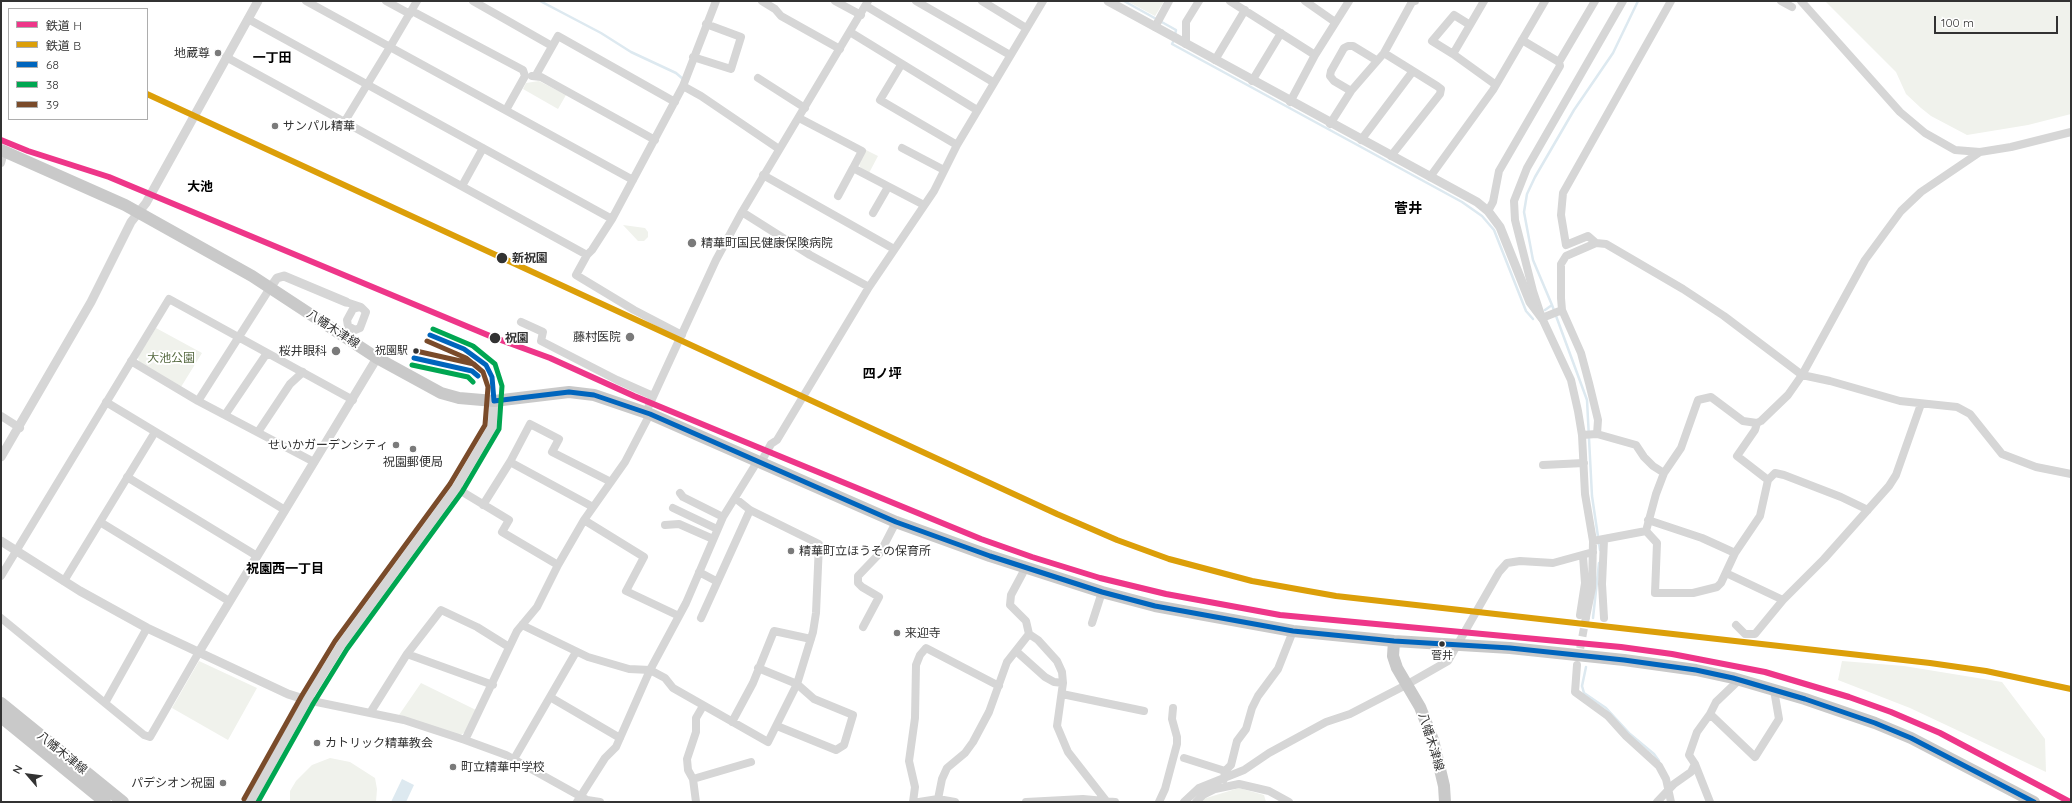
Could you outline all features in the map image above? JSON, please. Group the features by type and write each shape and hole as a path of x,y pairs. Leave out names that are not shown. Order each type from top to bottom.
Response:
{"main road":[{"name":"八幡木津線","path":"2,155 88,188 137,212 270,288 377,358 441,393 459,398 494,401 578,392 594,395 648,413 758,463 896,522 1102,592 1155,606 1293,631 1394,641 1510,648 1653,663 1696,670 1739,680 1868,721 1911,738 2034,802"},
{"name":"八幡木津線","path":"1394,641 1393,656 1397,668 1420,707 1433,740 1444,786 1445,802"},
{"name":"八幡木津線","path":"1,704 123,802"},
{"name":"八幡木津線","path":"1,717 105,802"}],"street":[{"path":"1,457 20,428 91,302 137,212 146,204 258,1"},
{"path":"306,1 633,180"},
{"path":"386,1 523,70 525,76 506,110"},
{"path":"345,121 368,85 417,1"},
{"path":"473,1 552,46"},
{"path":"682,335 634,310 576,275 586,257 612,219 675,102 683,86 716,1"},
{"path":"762,1 775,9 781,16 840,49"},
{"path":"834,1 860,15"},
{"path":"916,1 1010,55"},
{"path":"982,1 1026,28"},
{"path":"579,799 605,758 616,748 650,670 679,616 723,517 771,444 777,440 869,287 924,205 993,82 1043,1"},
{"path":"1108,1 1330,124 1476,202 1488,211 1500,227 1530,302 1545,317"},
{"path":"1155,26 1169,1"},
{"path":"1186,44 1186,22 1198,1"},
{"path":"1230,1 1315,55"},
{"path":"1304,1 1335,22"},
{"path":"1290,102 1315,55 1349,1"},
{"path":"1330,124 1351,91 1376,60 1384,53 1412,2 1415,1"},
{"path":"1453,54 1484,1"},
{"path":"1430,177 1496,85 1545,1"},
{"path":"1488,211 1493,202 1499,171 1560,66 1559,62 1595,1"},
{"path":"1604,618 1599,541 1585,494 1584,435 1571,380 1545,317 1515,220 1514,201 1527,168 1623,1"},
{"path":"1596,243 1588,236 1566,245 1560,215 1563,193 1671,1"},
{"path":"1781,1 1792,7"},
{"path":"1801,1 1900,112 1925,133 1955,150 1980,152 2011,147 2071,132"},
{"path":"465,740 493,685 509,647 522,625 537,607 558,565 584,520 633,449 648,413 653,396 716,260 742,212 867,4 993,82"},
{"path":"1215,60 1245,10"},
{"path":"1470,25 1454,15 1432,41 1496,85"},
{"path":"248,19 612,219"},
{"path":"693,57 731,69 741,37 706,24"},
{"path":"850,32 901,65 977,110"},
{"path":"1252,81 1281,33"},
{"path":"536,75 558,36 675,102"},
{"path":"1522,40 1559,62"},
{"path":"1351,91 1334,81 1330,76 1331,71 1344,48 1354,46 1376,60"},
{"path":"1384,53 1441,89 1440,94 1391,156"},
{"path":"226,57 345,121 586,257"},
{"path":"901,65 880,100 957,145"},
{"path":"1361,140 1413,71"},
{"path":"525,76 536,75 655,140"},
{"path":"758,78 805,108"},
{"path":"683,86 714,104 779,149"},
{"path":"799,118 862,151 838,196"},
{"path":"462,186 483,148"},
{"path":"902,148 944,170"},
{"path":"1646,531 1648,520 1664,473 1681,448 1698,400 1711,397 1743,421 1756,423 1761,421 1788,395 1802,375 1865,260 1901,211 1921,192 1980,152"},
{"path":"853,168 924,205"},
{"path":"763,175 894,249"},
{"path":"873,213 888,187"},
{"path":"742,212 810,255 869,287"},
{"path":"1596,434 1598,420 1583,360 1560,311 1561,264 1566,256 1596,243 1606,244 1683,289 1724,316 1802,375 1830,381 1900,401 1949,406 1963,410 1970,414 2002,454 2036,467 2071,474"},
{"path":"198,401 277,278 284,276 360,307 365,310 366,316 357,330 348,326 347,320 350,312 355,307 360,307"},
{"path":"1,576 169,299 352,400"},
{"path":"346,302 350,312"},
{"path":"1545,317 1560,311"},
{"path":"521,322 543,332 541,341 617,380 653,396"},
{"path":"225,415 267,353"},
{"path":"1,618 144,735 150,737 229,601 258,556 377,358"},
{"path":"131,361 198,401 314,462"},
{"path":"258,432 290,384 303,372"},
{"path":"250,802 307,700 355,626 456,488 492,427 494,401"},
{"path":"106,402 285,510"},
{"path":"1736,625 1745,634 1755,634 1783,600 1824,559 1868,510 1896,476 1921,404"},
{"path":"1,416 20,428"},
{"path":"1756,423 1755,430 1737,456 1768,480"},
{"path":"483,505 510,462 530,424 559,439 552,452 611,482"},
{"path":"64,581 155,432"},
{"path":"1584,435 1596,434 1636,445 1644,457 1653,466 1664,473"},
{"path":"510,462 593,507"},
{"path":"1543,465 1584,463"},
{"path":"1646,531 1657,543 1654,593 1693,593 1717,587 1726,573 1735,553 1760,516 1768,480 1775,473 1841,497 1868,510"},
{"path":"127,477 258,556"},
{"path":"456,488 509,520 502,532 558,565"},
{"path":"680,493 723,517"},
{"path":"522,625 576,652 629,669 650,670 665,678 674,688 703,706 768,742 797,684 811,639 816,613 819,544 750,510 735,498"},
{"path":"673,508 717,529"},
{"path":"701,618 716,581 750,510"},
{"path":"584,520 644,557 626,591 679,616"},
{"path":"1648,520 1702,538 1735,553"},
{"path":"100,522 229,601"},
{"path":"864,627 879,597 862,587 858,582 858,576 880,553 896,522"},
{"path":"665,525 679,524 713,539"},
{"path":"1583,556 1585,583 1583,616 1592,588 1593,552 1599,541 1646,531"},
{"path":"1,541 100,603 147,628 288,694 307,700 404,720 465,740 514,759 579,799 600,802"},
{"path":"1184,802 1198,788 1244,770 1269,752 1320,726 1350,714 1448,661 1458,646 1499,572 1507,563 1520,561 1553,563 1583,556 1593,552"},
{"path":"1026,567 1011,595 1010,605 1026,621 1029,634 1038,640 1057,661 1062,672 1063,683 1057,726 1068,752 1110,802"},
{"path":"699,572 716,581"},
{"path":"1726,573 1783,600"},
{"path":"1092,623 1102,592"},
{"path":"370,713 407,654 441,610 477,627 509,647"},
{"path":"104,703 147,628"},
{"path":"1224,779 1225,770 1231,766 1237,741 1246,729 1252,708 1258,696 1278,669 1293,631"},
{"path":"732,722 753,683 774,632 811,639"},
{"path":"938,799 942,779 947,768 964,753 973,742 988,712 1007,662 1029,634"},
{"path":"912,802 915,787 909,761 915,718 916,665 920,655 926,648 999,686"},
{"path":"1016,651 1045,677 1054,682 1063,683"},
{"path":"514,759 576,652"},
{"path":"407,654 493,685"},
{"path":"1577,665 1575,692 1608,716 1626,736 1659,766 1666,779 1671,802"},
{"path":"758,668 797,684 814,699 854,715 844,745 836,750 777,726"},
{"path":"1710,802 1695,764 1689,755 1697,732 1710,714 1716,702 1739,680"},
{"path":"1710,714 1756,757 1779,719 1774,690"},
{"path":"1062,694 1144,711"},
{"path":"550,697 620,738"},
{"path":"696,802 694,779 688,770 687,753 696,732 696,718 703,706"},
{"path":"1159,802 1165,789 1177,744 1178,737 1172,719 1173,708"},
{"path":"1184,758 1225,770"},
{"path":"694,779 751,762"},
{"path":"1657,802 1674,784 1690,772 1695,764"},
{"path":"1196,802 1203,795 1215,789 1239,784 1269,790 1289,802"},
{"path":"919,802 938,799 954,802"},
{"path":"1026,802 1083,799 1110,802"}],"green space":[{"path":"1127,1 1163,1 1163,3 1155,16"},
{"path":"1825,1 2071,1 2071,114 2028,125 1967,135 1931,116 1906,94 1896,72"},
{"path":"539,81 566,95 558,109 523,89 526,83"},
{"path":"866,150 878,156 869,173 861,169 859,164"},
{"path":"623,225 645,228 648,232 648,237 644,241 638,241"},
{"name":"大池公園","path":"156,328 202,353 181,387 139,362 138,357"},
{"path":"199,661 257,688 228,740 172,708"},
{"path":"1842,661 1904,666 2002,682 2045,739 2046,772 1910,708 1838,680"},
{"path":"421,683 476,710 466,732 460,735 399,715"},
{"path":"330,758 350,762 375,778 377,789 376,802 290,802 290,791 296,781 312,765"},
{"path":"1239,788 1264,795 1266,802 1201,802 1203,799"}],"shaded area":[{"path":"402,779 414,785 406,802 391,802"}],"waterway":[{"path":"540,1 601,33 631,52 676,73 683,79"},
{"path":"1124,1 1176,30 1175,35"},
{"path":"1600,550 1592,496 1587,400 1552,305 1533,260 1524,212 1527,194 1535,177 1574,110 1613,53 1638,1"},
{"path":"1174,40 1172,44 1462,202 1482,216 1494,230 1526,311 1533,319"},
{"path":"1545,310 1552,305"},
{"path":"1593,618 1599,563"},
{"path":"1586,667 1582,686 1584,693 1606,708 1630,734 1654,754 1659,761"}],"tunnel":[{"path":"1578,660 1586,617"}],"rail line":[{"name":"B","path":"148,94 1057,514 1117,540 1169,559 1252,581 1336,596 1930,663 1986,671 2071,689"},
{"name":"H","path":"1,140 28,151 109,177 490,336 550,358 634,396 767,451 981,539 1032,557 1100,578 1166,594 1280,615 1621,647 1672,654 1765,672 1849,697 1891,712 1940,733 2070,802"}],"transit line":[{"name":"38","path":"258,802 313,704 347,649 462,492 499,429 502,386 495,364 473,346 433,329"},
{"name":"68","path":"430,335 464,349 486,365 492,377 494,401"},
{"name":"39","path":"244,799 301,697 335,641 450,484 485,425 488,387 483,372 466,358 427,341"},
{"name":"39","path":"416,351 474,364 483,372"},
{"name":"68","path":"414,358 472,371 478,376"},
{"name":"38","path":"412,365 468,377 473,382"},
{"name":"68","path":"494,401 569,392 594,395 650,414 896,522 990,556 1102,592 1155,606 1293,631 1394,641 1510,648 1624,660 1696,670 1733,678 1805,699 1875,723 1911,738 2034,802"}],"place":[{"name":"地蔵尊","path":"218,53"},
{"name":"サンパル精華","path":"275,126"},
{"name":"精華町国民健康保険病院","path":"692,243"},
{"name":"新祝園","path":"502,258"},
{"name":"藤村医院","path":"630,337"},
{"name":"祝園","path":"495,338"},
{"name":"桜井眼科","path":"336,351"},
{"name":"祝園駅","path":"416,351"},
{"name":"せいかガーデンシティ","path":"396,445"},
{"name":"祝園郵便局","path":"413,449"},
{"name":"精華町立ほうその保育所","path":"791,551"},
{"name":"来迎寺","path":"897,633"},
{"name":"菅井","path":"1442,644"},
{"name":"カトリック精華教会","path":"317,743"},
{"name":"町立精華中学校","path":"453,767"},
{"name":"パデシオン祝園","path":"223,783"}],"district":[{"name":"一丁田","path":"272,58"},
{"name":"大池","path":"200,187"},
{"name":"菅井","path":"1408,209"},
{"name":"四ノ坪","path":"882,374"},
{"name":"祝園西一丁目","path":"285,569"}]}
